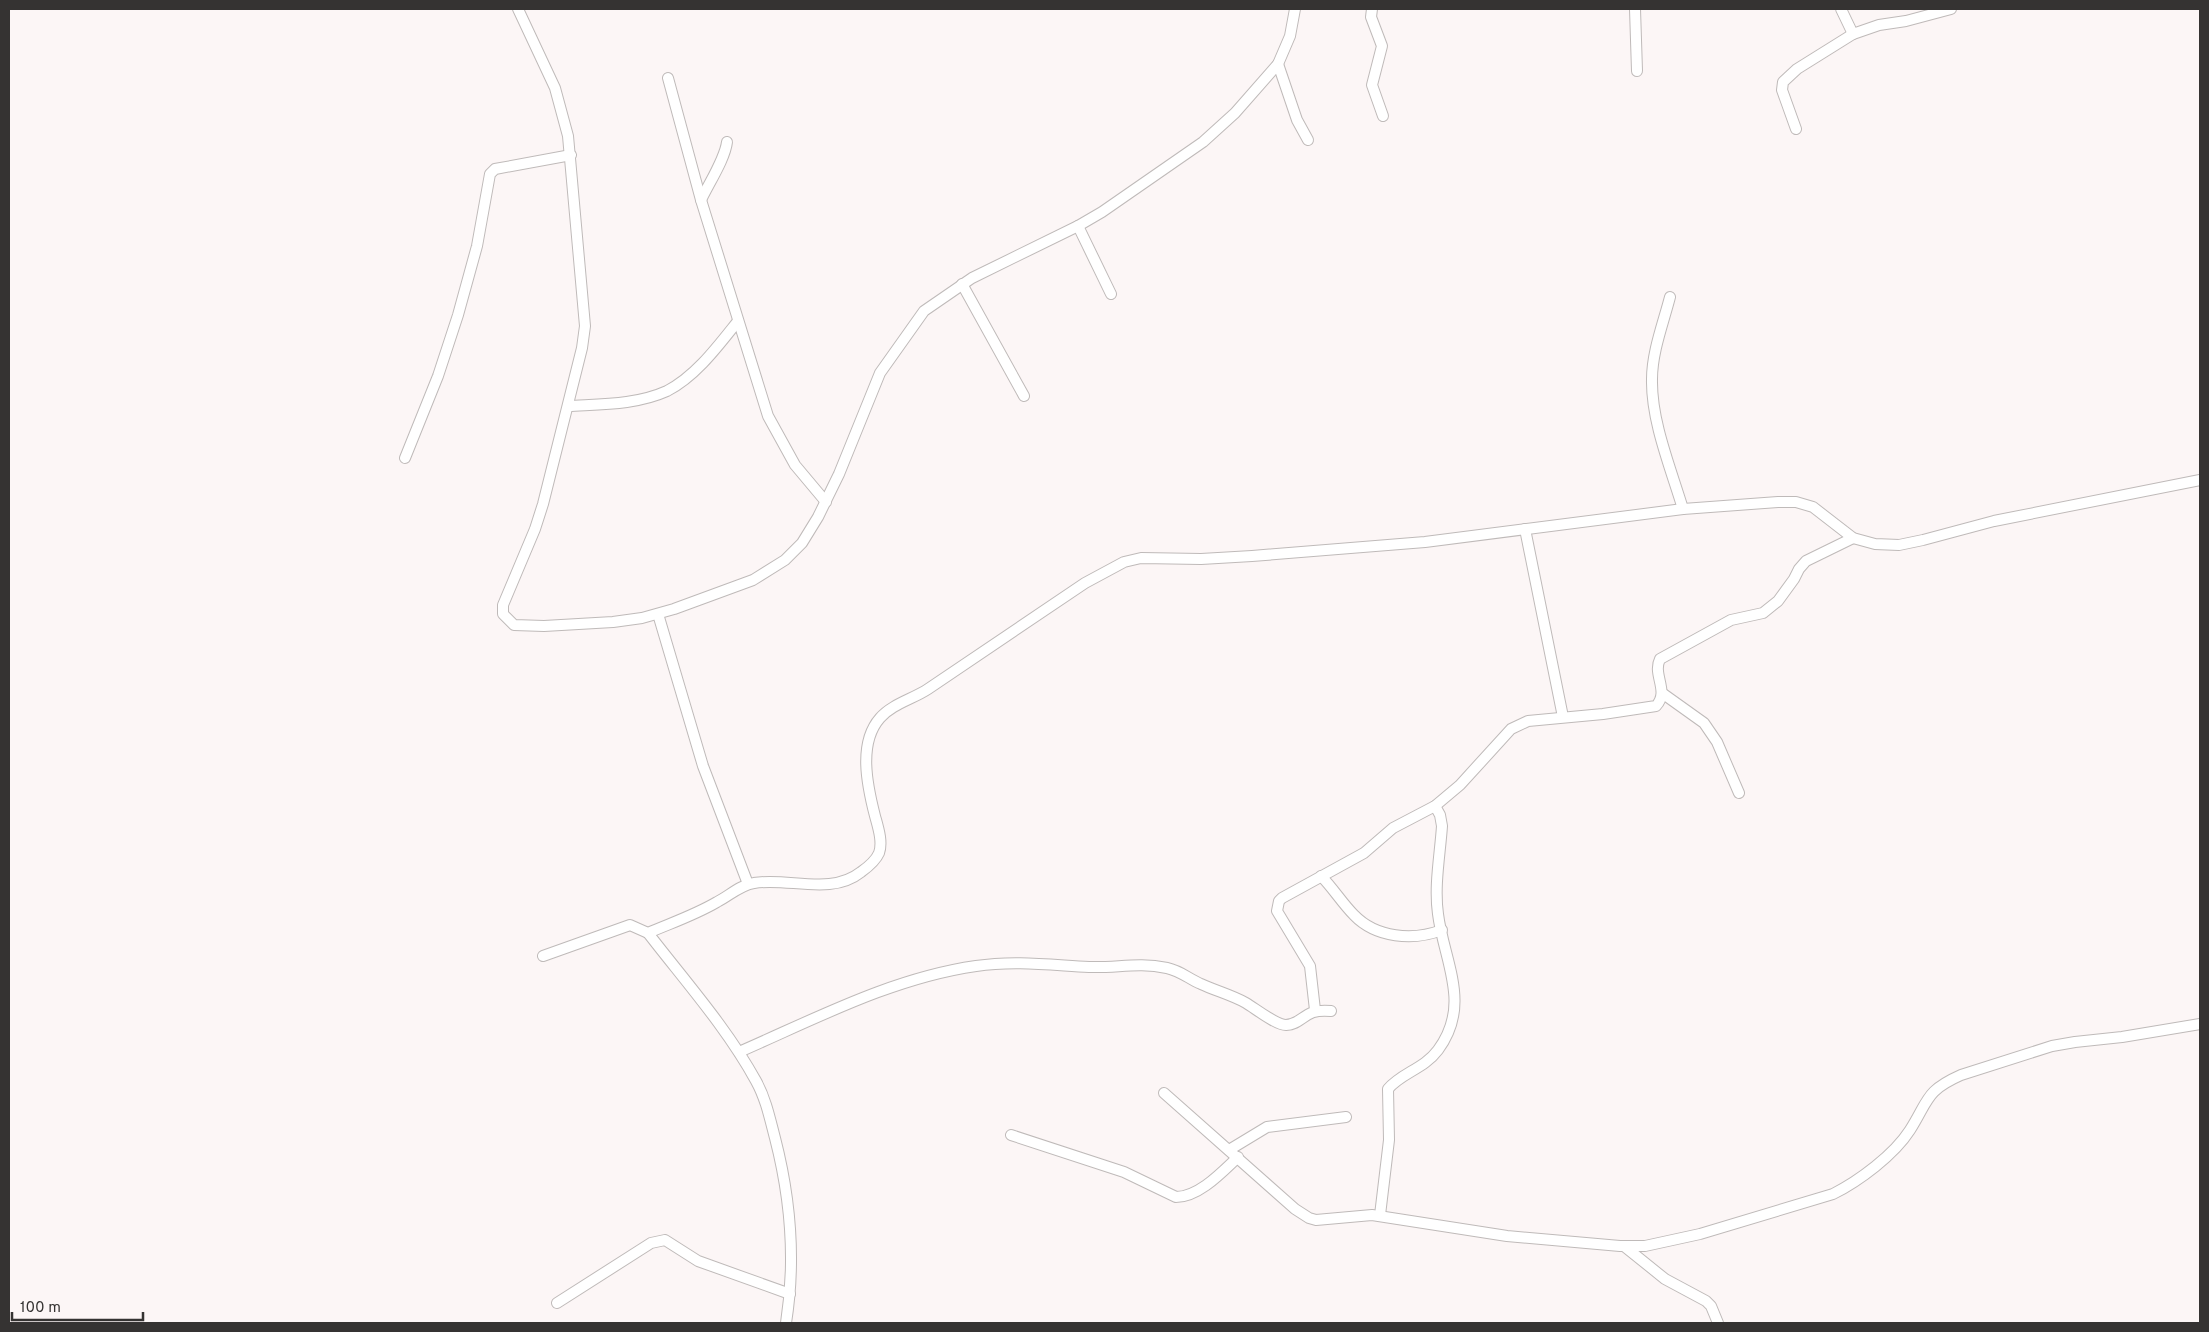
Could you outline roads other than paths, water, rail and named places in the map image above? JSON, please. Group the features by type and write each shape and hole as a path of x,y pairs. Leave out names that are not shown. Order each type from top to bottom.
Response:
{"street":[{"path":"518,9 555,88 564,115 571,155 585,326 582,348 543,504 535,530 504,600 503,614 514,625 544,626 613,622 658,614 768,573 785,560 802,543 826,502 880,373 924,311 962,284 1078,226 1203,142 1235,113 1278,64 1290,36 1295,9"},
{"path":"1372,9 1371,17 1382,46 1372,85 1383,116"},
{"path":"1635,9 1637,71"},
{"path":"1841,9 1853,34"},
{"path":"1796,129 1783,96 1783,82 1797,69 1853,34 1879,25 1906,21 1951,9"},
{"path":"1278,64 1291,105 1308,140"},
{"path":"668,78 702,200 768,416 796,465 826,502"},
{"path":"702,200 711,177 725,155 727,142"},
{"path":"405,458 438,376 458,315 477,246 490,174 495,169 571,155"},
{"path":"1078,226 1111,294"},
{"path":"962,284 1024,396"},
{"path":"1670,297 1656,346 1652,377 1652,399 1683,509"},
{"path":"568,406 625,402 668,390 708,358 738,321"},
{"path":"648,933 697,912 748,884 760,882 832,883 853,879 862,872 875,859 881,844 872,805 866,747 870,732 880,718 891,707 912,699 1085,583 1124,562 1142,558 1235,557 1424,542 1683,509 1796,502 1813,507 1853,538 1875,544 1899,545 1994,521 2200,480"},
{"path":"1525,529 1563,717"},
{"path":"1315,1010 1310,966 1280,917 1277,906 1282,898 1364,853 1393,828 1435,806 1460,785 1511,729 1528,721 1647,709 1656,706 1661,701 1662,693 1657,672 1660,659 1731,620 1763,613 1778,602 1794,579 1798,569 1806,561 1853,538"},
{"path":"658,614 703,766 748,884"},
{"path":"1662,693 1690,711 1708,727 1717,742 1739,793"},
{"path":"1380,1215 1390,1140 1388,1089 1393,1082 1422,1066 1438,1050 1449,1032 1454,1011 1454,982 1438,915 1437,899 1442,826 1440,815 1435,806"},
{"path":"1321,876 1334,888 1355,916 1370,928 1395,935 1418,936 1442,930"},
{"path":"543,956 630,925 648,933 739,1052 767,1105 784,1172 792,1246 790,1294 786,1323"},
{"path":"739,1052 862,998 891,988 950,972 996,964 1027,963 1116,968 1132,964 1147,964 1176,970 1199,983 1244,1002 1279,1024 1289,1024 1315,1010 1331,1011"},
{"path":"1164,1093 1295,1209 1316,1220 1347,1216 1380,1215 1507,1236 1624,1246 1645,1246 1669,1242 1833,1194 1847,1187 1875,1165 1910,1131 1930,1094 1947,1081 1961,1075 2052,1046 2200,1024"},
{"path":"1229,1150 1267,1127 1346,1117"},
{"path":"1011,1135 1124,1172 1176,1197 1185,1195 1203,1186 1238,1158"},
{"path":"557,1303 651,1243 665,1240 698,1261 790,1294"},
{"path":"1624,1246 1665,1279 1706,1301 1711,1306 1718,1323"}]}
